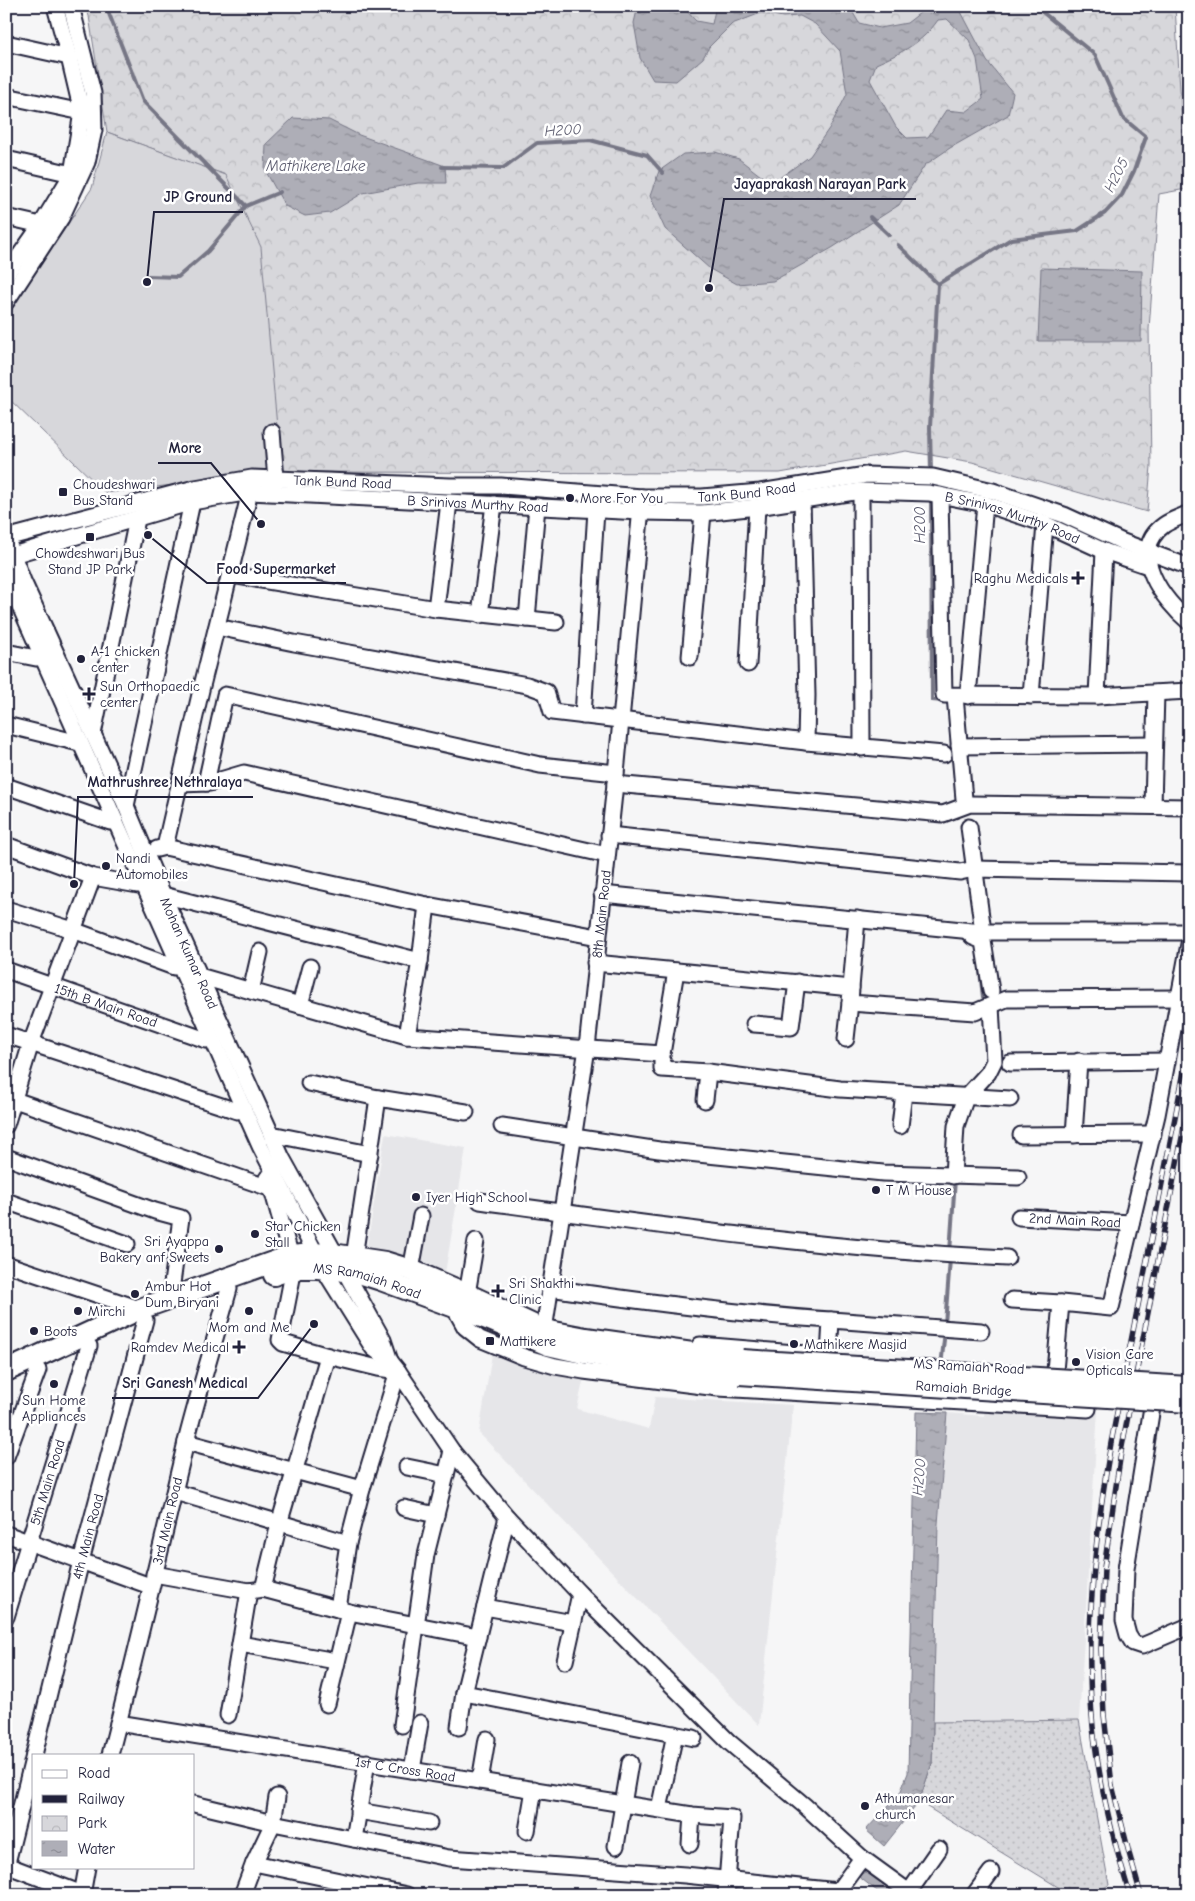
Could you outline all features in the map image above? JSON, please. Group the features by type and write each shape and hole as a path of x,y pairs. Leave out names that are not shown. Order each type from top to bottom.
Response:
{"main road":[{"name":"MS Ramaiah Road","path":"6,1371 143,1314 230,1289 292,1262"},
{"name":"MS Ramaiah Road","path":"6,1385 89,1346 170,1298 292,1262 385,1262 411,1270 461,1300 548,1345 649,1364 741,1367"},
{"name":"MS Ramaiah Road","path":"338,1262 381,1280 461,1300 544,1330 741,1367"},
{"name":"Ramaiah Bridge","path":"741,1367 1189,1387"},
{"name":"Ramaiah Bridge","path":"741,1367 1189,1402"}],"street":[{"path":"6,275 41,225 72,174 82,112 55,6"},
{"path":"6,302 61,218 87,162 94,130 92,93 71,6"},
{"path":"6,43 69,57"},
{"path":"6,96 82,112"},
{"path":"6,159 72,174"},
{"path":"6,217 41,225"},
{"path":"272,432 276,479"},
{"name":"Tank Bund Road","path":"6,538 195,488 252,478 450,486 501,486 642,497 702,497 741,494 866,475 929,477 993,491 1064,515 1148,559"},
{"path":"862,491 862,748"},
{"name":"B Srinivas Murthy Road","path":"9,556 192,502 250,492 596,510 703,513 862,491 934,494 985,504 1045,524 1104,551 1148,559"},
{"path":"165,846 250,492"},
{"path":"934,494 944,695 1097,696 1189,691"},
{"name":"8th Main Road","path":"544,1330 587,1048 642,497"},
{"path":"802,500 807,695 806,742"},
{"path":"126,806 192,502"},
{"path":"436,609 450,502"},
{"path":"480,615 494,504"},
{"path":"964,799 959,746 961,696 985,504"},
{"path":"527,619 537,506"},
{"path":"748,664 757,507"},
{"path":"583,716 596,510"},
{"path":"690,657 703,513"},
{"path":"1189,513 1164,525 1154,536 1148,559 1156,585 1189,622"},
{"path":"93,734 138,519"},
{"path":"1030,696 1045,524"},
{"name":"Mohan Kumar Road","path":"6,538 9,556 23,581 62,664 126,806 135,856 146,882 163,895 282,1158 338,1262"},
{"path":"23,581 39,547"},
{"path":"1097,696 1104,551"},
{"path":"1148,559 1189,567"},
{"path":"6,575 135,856 260,1146 338,1262 384,1340 394,1366 452,1451 507,1517 580,1594 729,1742 862,1858 911,1893 938,1849"},
{"path":"231,575 436,609 556,622"},
{"path":"6,592 110,822 135,856"},
{"path":"217,627 527,685 546,692 552,712 862,748 944,754"},
{"path":"6,652 36,658"},
{"path":"1153,806 1156,693"},
{"path":"206,783 225,694 540,764 615,778 943,814 970,804 1189,807"},
{"path":"6,725 75,742"},
{"path":"959,746 1154,744"},
{"path":"179,784 206,783 244,773 607,855"},
{"path":"6,786 110,822"},
{"path":"953,1176 956,1126 966,1097 988,1073 994,1060 991,998 983,940 973,937 975,927 974,869 969,827"},
{"path":"609,835 960,872 974,869 1189,874"},
{"path":"6,845 93,878 146,882"},
{"path":"135,856 165,846 427,905 598,937"},
{"path":"6,1125 10,1098 93,878"},
{"path":"146,882 174,967 272,1189 292,1262 280,1340 283,1343 328,1356 378,1368 394,1366"},
{"path":"602,894 857,919 975,927 982,932 1189,932"},
{"path":"163,895 420,961"},
{"path":"407,1036 420,961 427,905"},
{"path":"6,909 73,930 174,967"},
{"path":"846,1039 857,919"},
{"path":"1012,1300 1111,1308 1153,1134 1189,944"},
{"path":"251,991 260,952"},
{"path":"595,963 797,982 851,995 976,1012 991,998 1178,998"},
{"path":"300,1005 310,967"},
{"name":"15th B Main Road","path":"6,970 206,1040"},
{"path":"676,971 662,1054 662,1069 708,1072 840,1089 1010,1099"},
{"path":"199,976 407,1036 662,1054"},
{"path":"754,1024 791,1027 797,982"},
{"path":"6,1034 237,1111"},
{"path":"1074,1135 1079,1061"},
{"path":"1010,1062 1167,1061"},
{"path":"706,1100 708,1072"},
{"path":"309,1083 378,1098 466,1112"},
{"path":"900,1126 904,1093"},
{"path":"10,1098 272,1189"},
{"path":"338,1262 370,1154 378,1098"},
{"path":"502,1126 659,1150 883,1173 1018,1177"},
{"path":"271,1134 370,1154"},
{"path":"1021,1135 1153,1134"},
{"path":"6,1157 155,1211 181,1218 170,1298"},
{"path":"6,1201 127,1244"},
{"path":"480,1201 778,1240 948,1255 1007,1258"},
{"path":"411,1270 421,1216"},
{"name":"2nd Main Road","path":"1019,1218 1131,1223"},
{"path":"476,1241 461,1300 465,1327 480,1339 524,1357 555,1366 718,1388 1088,1409"},
{"path":"6,1264 143,1314"},
{"path":"550,1288 651,1303 765,1316 981,1331"},
{"name":"3rd Main Road","path":"110,1754 186,1442 230,1289"},
{"path":"1055,1372 1061,1303"},
{"name":"4th Main Road","path":"34,1754 143,1314"},
{"path":"828,1356 831,1320"},
{"name":"MS Ramaiah Road","path":"544,1330 559,1329 615,1337 943,1366 1095,1374"},
{"name":"5th Main Road","path":"6,1617 89,1346"},
{"path":"760,1391 763,1351"},
{"path":"228,1715 240,1644 279,1524 328,1356"},
{"path":"327,1704 344,1610 348,1543 394,1366"},
{"path":"1008,1405 1011,1369"},
{"path":"6,1457 38,1370"},
{"path":"1144,1378 1189,1382"},
{"path":"1152,1407 1126,1568 1124,1620 1128,1635 1133,1643 1142,1646 1189,1626"},
{"path":"186,1442 362,1489"},
{"path":"402,1725 426,1555 452,1451"},
{"path":"407,1467 446,1475"},
{"path":"175,1492 348,1543"},
{"path":"404,1508 436,1515"},
{"path":"459,1727 464,1693 507,1517"},
{"path":"6,1534 30,1541 81,1561 152,1580 256,1590 478,1637"},
{"path":"565,1661 580,1594"},
{"path":"485,1607 573,1623"},
{"path":"240,1644 336,1661"},
{"path":"464,1693 694,1738"},
{"name":"1st C Cross Road","path":"118,1722 623,1804 732,1818 727,1887"},
{"path":"412,1770 420,1722"},
{"path":"659,1809 675,1734"},
{"path":"480,1780 487,1739"},
{"path":"354,1839 367,1762"},
{"name":"4th Main Road","path":"6,1866 32,1763"},
{"path":"616,1846 630,1763"},
{"path":"527,1832 534,1789"},
{"path":"242,1895 254,1863 273,1823 277,1797"},
{"path":"195,1804 273,1823 449,1858 685,1875 727,1887 837,1893 862,1858"},
{"path":"358,1811 429,1823"},
{"path":"690,1844 692,1814"},
{"path":"254,1863 365,1891 407,1895"},
{"path":"6,1866 83,1894 87,1868"},
{"path":"974,1895 991,1872"}],"shaded area":[{"name":"Iyer High School","path":"385,1134 466,1148 445,1273 367,1246"},
{"path":"493,1348 584,1377 577,1409 649,1429 655,1397 793,1405 759,1725 479,1433"},
{"path":"985,1404 1098,1410 1079,1720 933,1722 938,1524 947,1413 984,1416"}],"green space":[{"path":"85,6 1175,6 1186,189 1159,194 1149,329 1151,466 1147,512 972,462 906,451 780,473 281,472 225,175 107,132 89,16"},
{"path":"107,132 226,175 261,247 281,472 106,493 6,396 6,317 92,188"},
{"path":"1079,1720 1109,1885 1090,1895 1071,1895 919,1802 932,1763 933,1722"}],"water":[{"path":"638,6 682,6 696,21 712,24 715,10 713,6 849,6 859,23 880,28 907,23 929,6 958,6 987,61 1013,93 1008,115 950,148 925,165 899,205 832,248 773,281 737,284 710,269 665,229 650,196 659,171 683,154 715,152 739,159 761,176 778,179 810,156 830,127 847,94 840,51 815,24 800,16 783,17 761,13 732,24 709,47 703,58 676,81 653,80 640,58 634,23","holes":["947,19 969,40 977,59 983,99 966,112 946,110 928,137 907,138 896,127 870,80 876,64 918,41 938,20"]},
{"name":"Mathikere Lake","path":"293,118 329,120 359,135 445,166 446,183 418,183 363,193 330,213 305,216 285,206 265,170 266,144"},
{"path":"1041,268 1142,271 1141,341 1038,341"},
{"path":"916,1412 947,1413 938,1524 932,1763 919,1802 884,1846 866,1830 900,1793 908,1773"},
{"path":"870,1869 905,1895 882,1895 858,1876"}],"waterway":[{"path":"106,6 143,101 246,206"},
{"name":"H205","path":"938,284 1011,239 1077,231 1105,213 1122,195 1134,171 1146,137 1123,118 1095,55 1035,6"},
{"name":"H200","path":"442,167 503,168 537,143 590,140 647,155 663,173"},
{"name":"H200","path":"148,276 178,277 208,251 246,206 280,192"},
{"name":"H200","path":"870,217 889,235"},
{"name":"H200","path":"898,245 938,284 930,427 931,473"},
{"name":"H200","path":"931,498 932,700 943,701"},
{"name":"H200","path":"980,971 983,997"},
{"name":"H200","path":"950,1252 955,1179"},
{"name":"H200","path":"945,1324 950,1259"},
{"name":"H200","path":"941,1366 945,1331"}],"railway":[{"path":"1130,1895 1107,1812 1093,1727 1090,1656 1093,1585 1100,1513 1111,1443 1189,1046"},
{"path":"1141,1895 1112,1785 1104,1715 1101,1649 1104,1568 1121,1452 1189,1101"}],"place":[{"name":"JP Ground","path":"147,282"},
{"name":"Jayaprakash Narayan Park","path":"709,288"},
{"name":"Choudeshwari Bus Stand","path":"63,492"},
{"name":"More For You","path":"570,498"},
{"name":"More","path":"261,524"},
{"name":"Food Supermarket","path":"148,535"},
{"name":"Chowdeshwari Bus Stand JP Park","path":"90,537"},
{"name":"Raghu Medicals","path":"1078,578"},
{"name":"A-1 chicken center","path":"81,659"},
{"name":"Sun Orthopaedic center","path":"89,694"},
{"name":"Nandi Automobiles","path":"106,866"},
{"name":"Mathrushree Nethralaya","path":"74,884"},
{"name":"T M House","path":"876,1190"},
{"name":"Iyer High School","path":"416,1197"},
{"name":"Star Chicken Stall","path":"255,1234"},
{"name":"Sri Ayappa Bakery anf Sweets","path":"219,1249"},
{"name":"Sri Shakthi Clinic","path":"498,1291"},
{"name":"Ambur Hot Dum Biryani","path":"135,1294"},
{"name":"Mirchi","path":"78,1311"},
{"name":"Mom and Me","path":"249,1311"},
{"name":"Sri Ganesh Medical","path":"314,1324"},
{"name":"Boots","path":"34,1331"},
{"name":"Mattikere","path":"490,1341"},
{"name":"Mathikere Masjid","path":"794,1344"},
{"name":"Ramdev Medical","path":"239,1347"},
{"name":"Vision Care Opticals","path":"1076,1362"},
{"name":"Sun Home Appliances","path":"54,1384"},
{"name":"Athumanesar church","path":"865,1806"}]}
